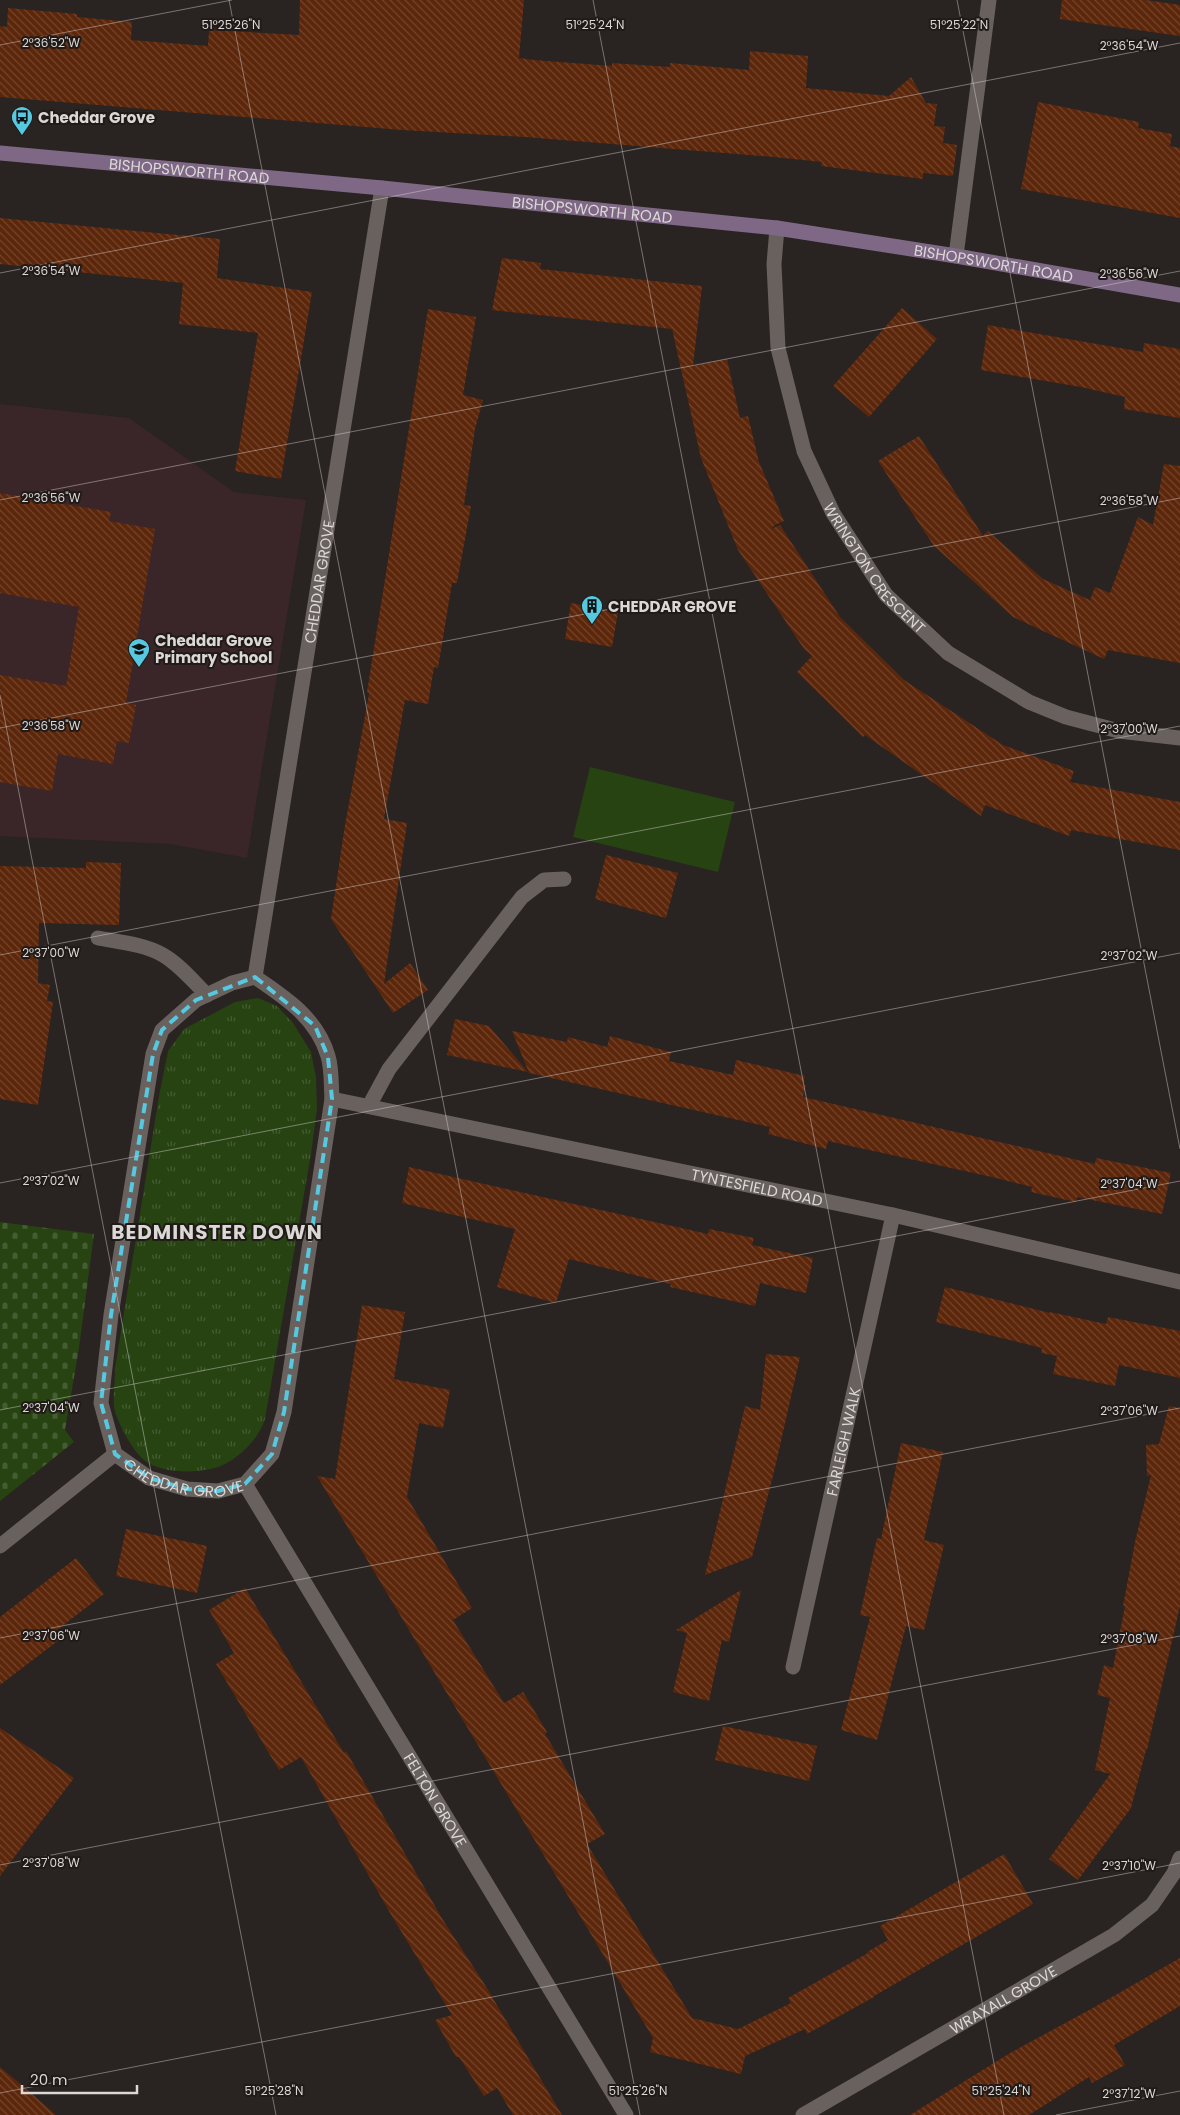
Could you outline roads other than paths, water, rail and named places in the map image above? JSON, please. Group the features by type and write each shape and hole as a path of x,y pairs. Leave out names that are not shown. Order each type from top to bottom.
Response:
{"street":[{"path":"956,256 989,0"},
{"name":"BISHOPSWORTH ROAD","path":"0,153 382,188 777,228 956,256 1180,295"},
{"name":"CHEDDAR GROVE","path":"256,976 382,188"},
{"name":"WRINGTON CRESCENT","path":"777,228 774,264 778,348 804,450 833,513 886,595 948,653 1029,702 1066,717 1119,731 1180,738"},
{"path":"369,1106 389,1069 522,897 544,880 564,879"},
{"path":"98,938 134,945 162,954 181,968 207,995"},
{"name":"CHEDDAR GROVE","path":"256,976 287,999 315,1026 328,1057 332,1099 284,1412 272,1454 245,1484 218,1491 188,1489 149,1478 115,1454 101,1403 111,1315 153,1054 162,1030 196,1000 232,983 256,976"},
{"name":"TYNTESFIELD ROAD","path":"332,1099 893,1215 1180,1282"},
{"name":"FARLEIGH WALK","path":"793,1667 893,1215"},
{"path":"0,1546 115,1454"},
{"name":"FELTON GROVE","path":"245,1484 626,2115"},
{"name":"WRAXALL GROVE","path":"804,2115 1114,1935 1152,1905 1174,1873 1180,1858"}],"place":[{"name":"Cheddar Grove","path":"22,136"},
{"name":"CHEDDAR GROVE","path":"592,625"},
{"name":"Cheddar Grove Primary School","path":"139,668"}],"district":[{"name":"BEDMINSTER DOWN","path":"217,1232"}]}
